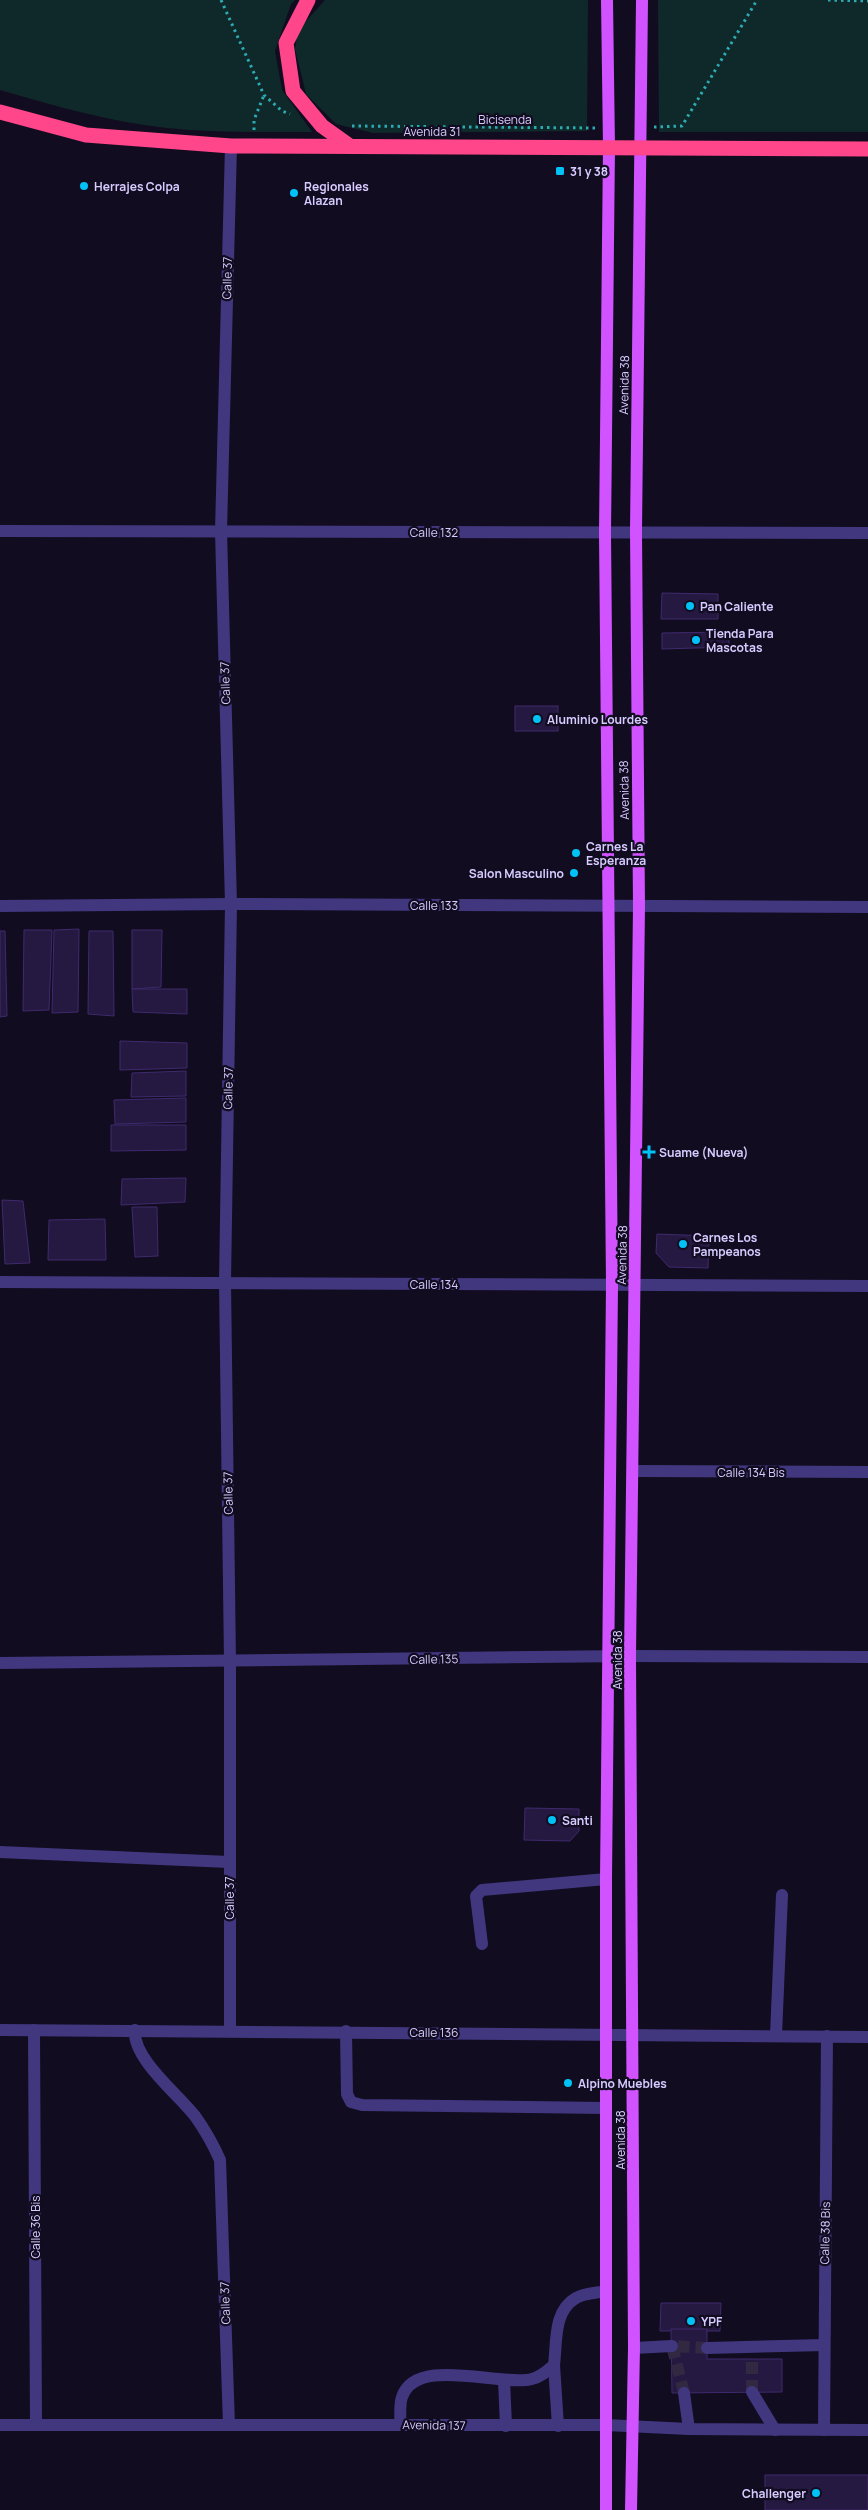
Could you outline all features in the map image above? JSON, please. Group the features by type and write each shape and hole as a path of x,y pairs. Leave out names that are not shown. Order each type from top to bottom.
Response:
{"highway":[{"path":"308,0 286,43 293,91 322,126 350,146"},
{"name":"Avenida 31","path":"0,112 86,135 231,146 868,149"}],"main road":[{"name":"Avenida 38","path":"606,2510 606,1879 612,1285 606,533 609,147 607,0"},
{"name":"Avenida 38","path":"631,2510 631,2426 634,2348 634,2033 630,1656 634,1471 639,906 636,531 642,0"}],"street":[{"name":"Calle 37","path":"230,2030 230,1662 224,1282 231,904 221,531 231,146"},
{"name":"Calle 132","path":"0,531 868,533"},
{"name":"Calle 133","path":"0,906 231,904 868,907"},
{"name":"Calle 134","path":"0,1282 868,1286"},
{"name":"Calle 134 Bis","path":"634,1471 868,1472"},
{"name":"Calle 135","path":"0,1663 230,1662 608,1656 868,1657"},
{"path":"0,1852 229,1862"},
{"path":"482,1944 476,1896 482,1890 606,1879"},
{"path":"776,2035 782,1895"},
{"name":"Calle 136","path":"0,2030 230,2030 868,2036"},
{"name":"Calle 36 Bis","path":"34,2030 36,2425"},
{"name":"Calle 37","path":"136,2030 134,2040 142,2056 194,2115 211,2140 220,2160 229,2425"},
{"path":"346,2031 347,2094 351,2102 362,2105 606,2108"},
{"name":"Calle 38 Bis","path":"824,2430 827,2036"},
{"path":"558,2426 554,2365 560,2316 566,2306 578,2297 606,2291"},
{"path":"707,2348 752,2352 824,2345"},
{"path":"634,2348 672,2346"},
{"path":"400,2424 402,2397 412,2384 433,2375 458,2373 504,2380 531,2379 542,2375 554,2365"},
{"path":"504,2380 506,2426"},
{"path":"752,2392 775,2430"},
{"path":"684,2393 689,2429"},
{"name":"Avenida 137","path":"0,2425 606,2425 689,2429 868,2430"}],"path":[{"path":"221,0 264,95 282,111 322,126"},
{"path":"641,128 682,126 757,0"},
{"path":"828,0 868,1"},
{"path":"254,146 254,120 264,95"},
{"name":"Bicisenda","path":"351,126 608,128"}],"green space":[{"path":"0,0 295,0 291,4 275,51 282,90 312,132 239,132 167,128 83,113 0,90"},
{"path":"325,0 588,0 587,131 373,133 336,124 306,94 295,49 298,30"},
{"path":"658,0 868,0 868,132 659,132"}],"building":[{"name":"Pan Caliente","path":"662,593 718,594 718,619 661,619"},
{"name":"Tienda Para Mascotas","path":"729,632 729,647 662,649 662,633"},
{"name":"Aluminio Lourdes","path":"515,706 558,706 558,731 515,731"},
{"path":"79,929 78,1012 52,1013 54,930"},
{"path":"24,930 52,930 49,1010 23,1011"},
{"path":"132,930 162,930 161,987 132,989"},
{"path":"0,931 5,931 7,1016 0,1017"},
{"path":"89,931 113,931 114,1016 88,1014"},
{"path":"132,989 187,989 187,1014 133,1012"},
{"path":"120,1041 187,1043 187,1068 120,1070"},
{"path":"186,1071 186,1096 131,1097 132,1073"},
{"path":"186,1098 186,1122 115,1124 114,1100"},
{"path":"111,1125 186,1125 186,1150 111,1151"},
{"path":"186,1178 185,1202 121,1205 122,1179"},
{"path":"2,1200 23,1201 30,1263 5,1264"},
{"path":"132,1207 157,1207 158,1256 135,1257"},
{"path":"105,1219 106,1260 48,1260 49,1220"},
{"name":"Carnes Los Pampeanos","path":"657,1234 709,1236 708,1268 669,1267 656,1253"},
{"name":"Santi","path":"525,1808 579,1809 579,1831 570,1841 524,1840"},
{"path":"661,2303 721,2303 720,2331 660,2331"},
{"path":"671,2329 707,2329 707,2359 782,2359 782,2392 672,2393"},
{"name":"Challenger","path":"765,2475 868,2475 868,2510 765,2510"}],"tunnel":[{"path":"684,2393 672,2346 707,2348"},
{"path":"752,2359 752,2392"}],"place":[{"name":"31 y 38","path":"560,171"},
{"name":"Herrajes Colpa","path":"84,186"},
{"name":"Regionales Alazan","path":"294,193"},
{"name":"Pan Caliente","path":"690,606"},
{"name":"Tienda Para Mascotas","path":"696,640"},
{"name":"Aluminio Lourdes","path":"537,719"},
{"name":"Carnes La Esperanza","path":"576,853"},
{"name":"Salon Masculino","path":"574,873"},
{"name":"Suame (Nueva)","path":"649,1152"},
{"name":"Carnes Los Pampeanos","path":"683,1244"},
{"name":"Santi","path":"552,1820"},
{"name":"Alpino Muebles","path":"568,2083"},
{"name":"YPF","path":"691,2321"},
{"name":"Challenger","path":"816,2493"}]}
